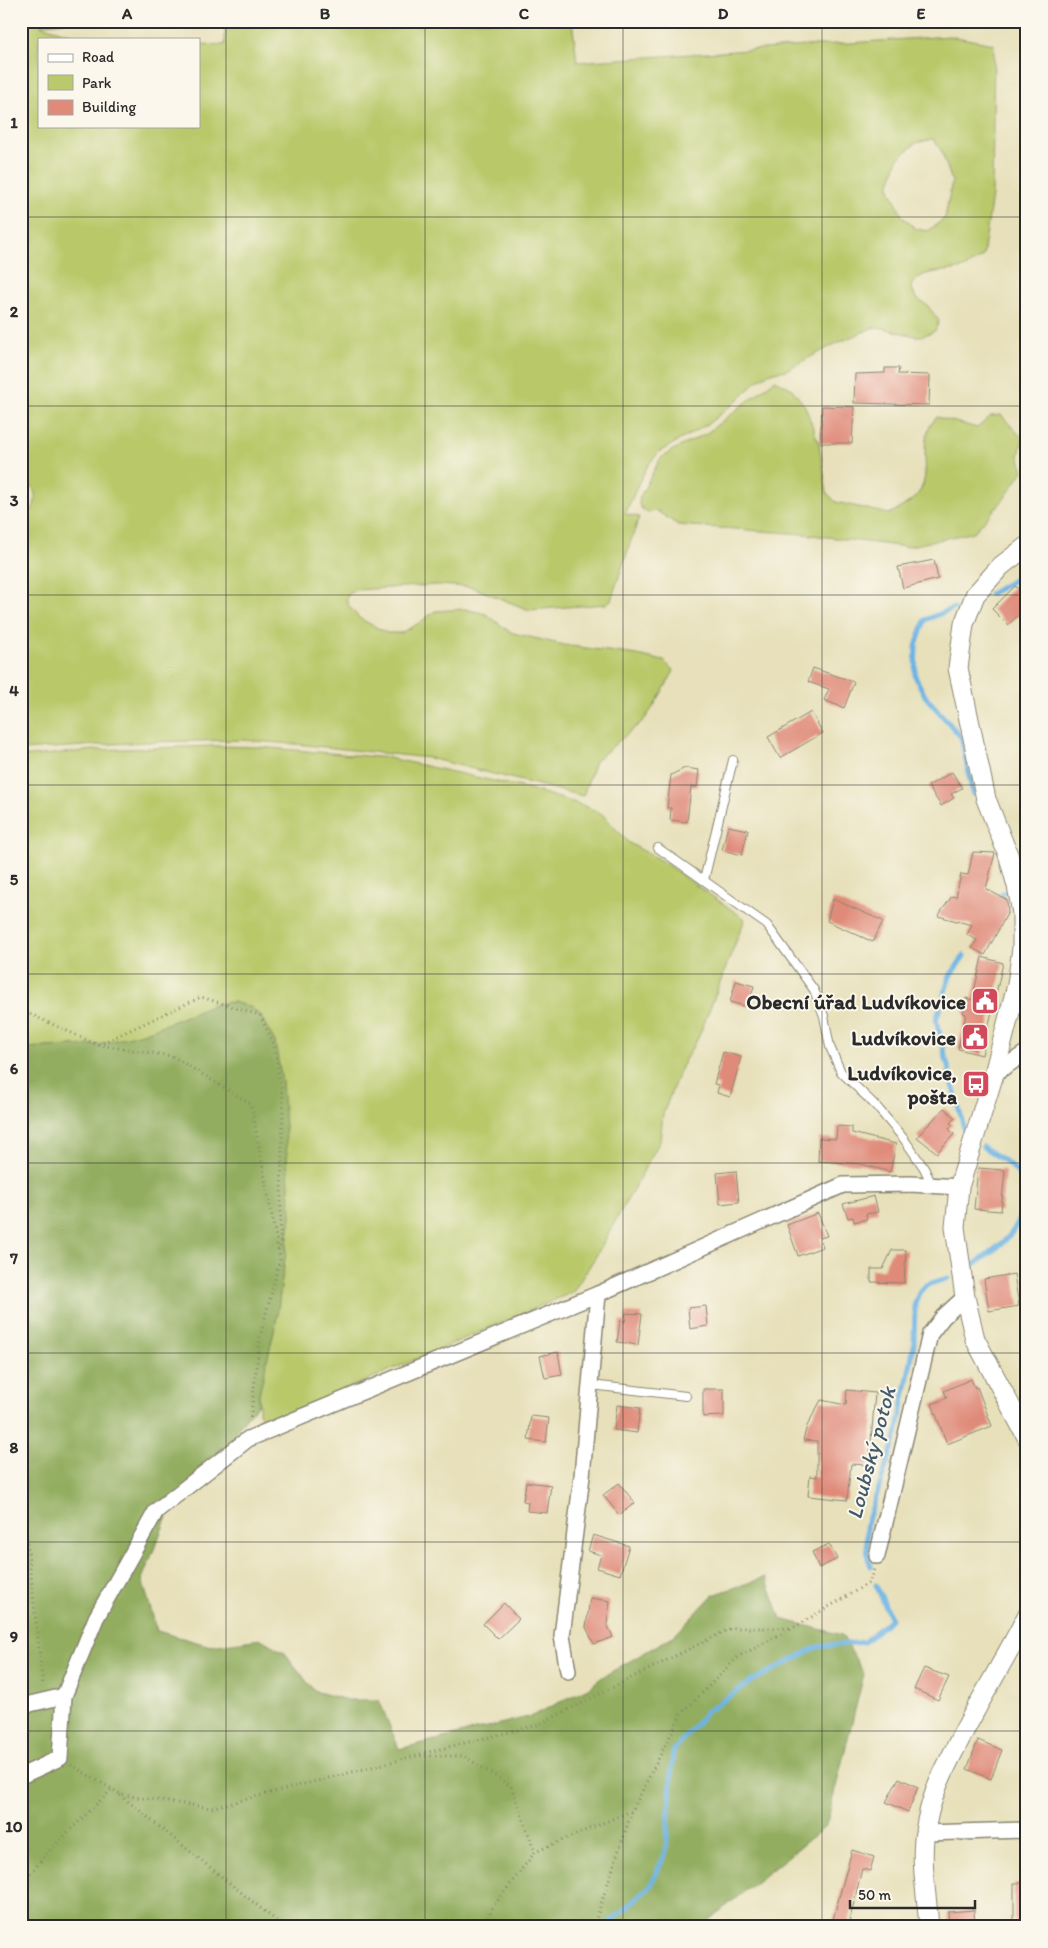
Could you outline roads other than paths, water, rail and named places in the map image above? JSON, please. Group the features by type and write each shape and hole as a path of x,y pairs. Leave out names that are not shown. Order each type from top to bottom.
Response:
{"street":[{"path":"1027,546 1001,566 975,595 964,624 958,668 986,799 1009,857 1018,893 1022,913 1022,948 1017,985 994,1074 959,1187 955,1227 965,1297 975,1339 1027,1437"},
{"path":"994,1074 1027,1052"},
{"path":"21,1776 60,1758 64,1696 96,1618 156,1511 248,1440 598,1294 843,1185 932,1185 959,1187"},
{"path":"568,1671 562,1636 582,1476 598,1294"},
{"path":"877,1556 930,1334 943,1317 965,1297"},
{"path":"928,1927 924,1833 934,1790 977,1705 1027,1616"},
{"path":"21,1709 30,1704 64,1696"},
{"path":"924,1833 1027,1830"}],"lane":[{"path":"704,880 733,760"},
{"path":"658,848 767,925 814,990 824,1016 830,1047 841,1072 876,1106 904,1139 924,1168 932,1185"},
{"path":"591,1385 686,1396"}],"waterway":[{"path":"990,594 1027,572"},
{"path":"954,608 925,620 916,646 915,676 925,696 961,737 973,794"},
{"name":"Loubský potok","path":"1002,893 1014,893"},
{"name":"Loubský potok","path":"964,956 950,976 936,1020 965,1132"},
{"name":"Loubský potok","path":"972,1266 992,1252 1008,1237 1015,1228 1022,1207 1023,1185 1019,1175 1014,1168 983,1147"},
{"name":"Loubský potok","path":"871,1566 868,1558 866,1526 897,1434 914,1345 915,1303 919,1293 926,1285 948,1278"},
{"name":"Loubský potok","path":"605,1927 651,1885 666,1852 673,1751 706,1712 752,1681 817,1647 864,1642 891,1619 876,1585"}],"place":[{"name":"Obecní úřad Ludvíkovice","path":"985,1001"},
{"name":"Ludvíkovice","path":"975,1037"},
{"name":"Ludvíkovice, pošta","path":"976,1084"}]}
